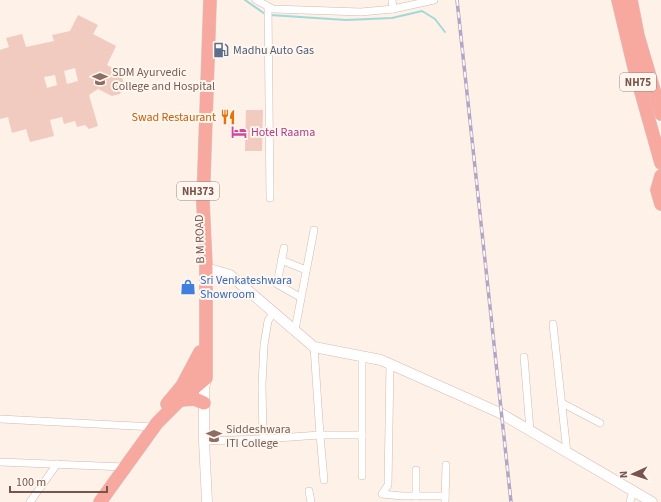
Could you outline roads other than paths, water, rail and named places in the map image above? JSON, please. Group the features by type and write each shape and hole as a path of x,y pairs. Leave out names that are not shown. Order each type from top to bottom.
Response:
{"highway":[{"name":"B M ROAD","path":"203,0 198,195 200,352 203,379"},
{"name":"NH373","path":"203,379 206,268 203,203 210,0"},
{"name":"NH75","path":"618,0 634,67 661,163"},
{"name":"NH75","path":"631,0 638,36 661,114"},
{"path":"661,176 657,190 661,204"},
{"path":"155,425 158,417 182,386 200,352"},
{"path":"182,386 203,379"},
{"path":"100,502 155,425 203,379"},
{"path":"180,400 195,399 204,403"}],"main road":[{"path":"206,268 230,275 274,311 314,347 381,360 500,413 652,502"},
{"path":"203,379 207,502"}],"street":[{"path":"256,0 273,9 361,12 393,9 434,0"},
{"path":"392,0 393,9"},
{"path":"268,7 270,198"},
{"path":"295,330 300,297 314,230"},
{"path":"284,248 277,284 300,297"},
{"path":"281,260 306,270"},
{"path":"263,439 262,385 264,345 268,321 274,311"},
{"path":"553,324 567,453"},
{"path":"314,347 324,480"},
{"path":"362,356 362,476"},
{"path":"524,357 530,430"},
{"path":"390,364 388,486 382,494 445,499 446,465"},
{"path":"562,403 600,424"},
{"path":"0,419 155,425"},
{"path":"204,440 263,439 320,435 362,435"},
{"path":"0,462 125,467"},
{"path":"30,502 57,464"},
{"path":"416,470 416,496"},
{"path":"309,491 311,502"},
{"path":"630,502 633,491"}],"waterway":[{"path":"245,0 265,14"},
{"path":"270,15 346,20 392,18 422,11 435,19 445,32"}],"railway":[{"path":"457,0 511,502"}],"place":[{"name":"Madhu Auto Gas","path":"221,50"},
{"name":"SDM Ayurvedic College and Hospital","path":"100,79"},
{"name":"Swad Restaurant","path":"228,117"},
{"name":"Hotel Raama","path":"239,132"},
{"name":"Sri Venkateshwara Showroom","path":"188,287"},
{"name":"Siddeshwara ITI College","path":"214,436"}]}
